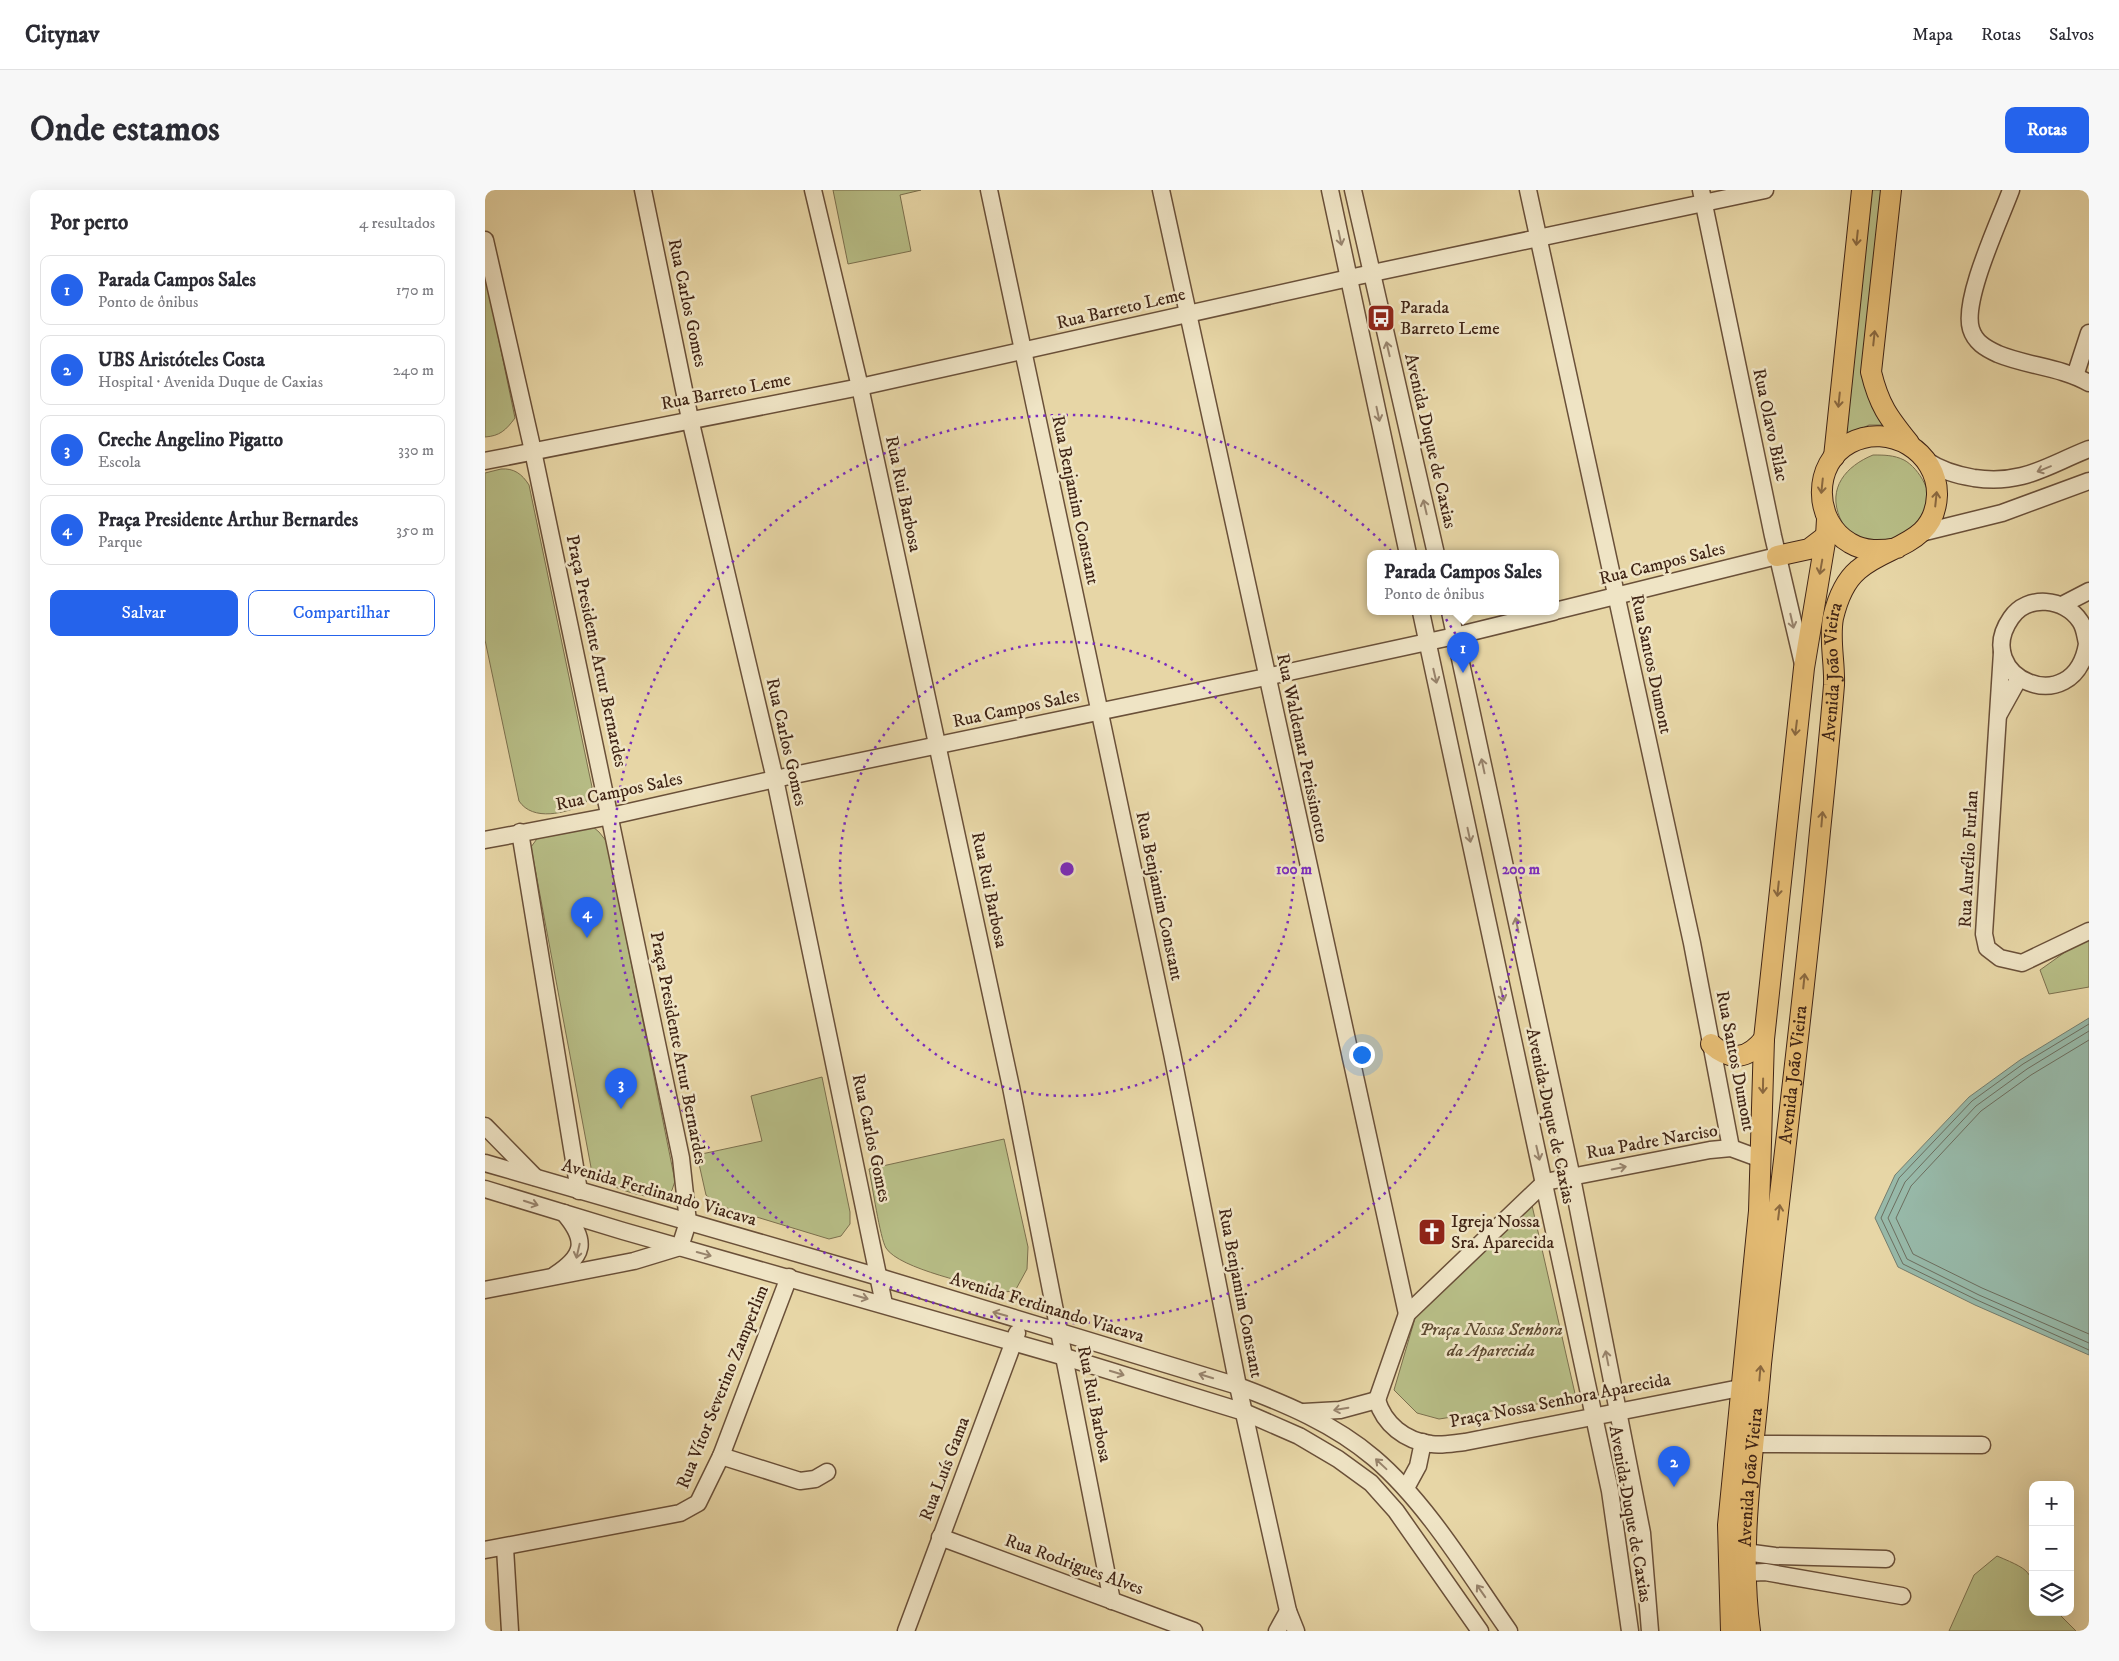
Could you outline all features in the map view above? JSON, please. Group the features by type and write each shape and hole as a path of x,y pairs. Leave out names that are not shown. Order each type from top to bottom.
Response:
{"main road":[{"path":"1834,456 1862,190"},
{"path":"1826,527 1836,532 1849,543 1873,550 1897,548 1911,542 1921,533 1929,523 1937,498 1937,485 1927,461 1884,412 1871,372 1891,190"},
{"path":"1777,556 1809,549 1826,527 1821,498 1823,476 1834,456 1850,443 1870,436 1891,437 1911,445"},
{"name":"Avenida João Vieira","path":"1731,1631 1728,1525 1740,1388 1759,1212 1764,1039 1803,668 1826,527"},
{"name":"Avenida João Vieira","path":"1750,1631 1745,1552 1762,1354 1820,834 1834,682 1833,622 1836,607 1848,581 1858,570 1897,548"},
{"path":"1711,1044 1728,1056 1738,1056 1757,1048 1764,1039"}],"street":[{"name":"Rua Carlos Gomes","path":"643,190 690,419 775,779 884,1304"},
{"name":"Rua Rui Barbosa","path":"813,190 859,387 1011,1087 1112,1601"},
{"name":"Rua Benjamim Constant","path":"989,190 1172,1053 1238,1386 1288,1611 1296,1631"},
{"name":"Rua Waldemar Perissinotto","path":"1161,190 1266,677 1407,1314"},
{"path":"1330,190 1407,550"},
{"name":"Avenida Duque de Caxias","path":"1353,190 1435,550"},
{"name":"Rua Santos Dumont","path":"1528,190 1692,943 1731,1148"},
{"name":"Rua Barreto Leme","path":"485,461 859,387 1371,273 1538,238 1702,197 1765,190"},
{"path":"2011,190 1969,304 1971,328 1979,344 1999,354 2082,379 2089,333"},
{"name":"Rua Olavo Bilac","path":"1702,197 1777,556 1803,668"},
{"name":"Praça Presidente Artur Bernardes","path":"485,240 533,450 681,1158 688,1222 680,1248"},
{"path":"1927,461 1942,471 1964,476 2011,480 2089,449"},
{"path":"1921,533 2002,513 2089,480"},
{"name":"Rua Campos Sales","path":"1559,611 1777,556"},
{"path":"2062,605 2089,591"},
{"path":"2036,602 2049,602 2062,605 2072,612 2080,621 2087,639 2083,675 2056,685 2043,686 2030,684 2019,678 2005,662 2001,639 2005,626 2012,615 2023,607 2036,602"},
{"name":"Avenida Duque de Caxias","path":"1422,615 1610,1491 1630,1631"},
{"name":"Avenida Duque de Caxias","path":"1451,615 1571,1178 1642,1533 1650,1631"},
{"name":"Rua Campos Sales","path":"485,840 611,816 775,779 1266,677 1542,615"},
{"name":"Rua Aurélio Furlan","path":"2002,652 1996,718 1984,934 1987,948 2000,958 2022,963 2089,931"},
{"name":"Rua Aurélio Furlan","path":"1996,718 2019,678"},
{"path":"520,832 579,1192"},
{"path":"485,1126 536,1179"},
{"name":"Rua Padre Narciso","path":"1545,1182 1710,1150 1731,1148 1761,1159"},
{"name":"Avenida Ferdinando Viacava","path":"485,1163 579,1192 879,1277 1238,1386 1303,1412 1337,1431 1374,1457 1406,1488 1509,1631"},
{"path":"1303,1412 1340,1410 1377,1400 1407,1314 1545,1182"},
{"path":"485,1189 680,1248 789,1277 1065,1357 1244,1412 1299,1436 1338,1459 1371,1483 1396,1511 1480,1631"},
{"path":"549,1279 576,1259 579,1250 579,1234 564,1214"},
{"path":"485,1290 634,1261 680,1248"},
{"name":"Rua Vítor Severino Zamperlim","path":"485,1550 505,1548 680,1513 698,1503 721,1456 789,1277"},
{"name":"Rua Luís Gama","path":"906,1631 1021,1320"},
{"name":"Praça Nossa Senhora Aparecida","path":"1377,1400 1381,1412 1392,1427 1431,1444 1465,1442 1740,1388"},
{"path":"1406,1488 1418,1466 1423,1442"},
{"path":"1754,1444 1982,1446"},
{"path":"721,1456 800,1481 815,1479 827,1472"},
{"name":"Rua Rodrigues Alves","path":"940,1537 1194,1631"},
{"path":"505,1548 510,1631"},
{"path":"1745,1552 1775,1556 1886,1559"},
{"path":"1745,1573 1765,1572 1902,1596"},
{"path":"1277,1631 1288,1611"}],"green space":[{"path":"833,190 921,190 900,195 911,251 848,264"},
{"path":"1869,190 1886,190 1868,346 1887,425 1869,425 1842,438"},
{"path":"485,273 515,418 502,432 485,437"},
{"path":"1873,455 1893,456 1910,464 1920,476 1927,491 1929,506 1926,513 1900,542 1872,542 1858,539 1845,527 1840,518 1836,497 1841,479 1855,465"},
{"path":"501,469 517,472 529,485 592,787 591,794 585,804 559,813 541,814 533,812 525,808 519,801 485,640 485,473"},
{"path":"586,821 607,842 675,1181 672,1190 665,1198 655,1198 619,1189 593,1178 531,847 542,832"},
{"path":"2089,935 2089,987 2049,994 2040,970"},
{"path":"822,1077 850,1212 850,1224 841,1236 829,1239 717,1205 706,1195 697,1155 762,1141 751,1096"},
{"path":"1004,1139 1028,1247 1027,1269 1015,1291 1003,1292 958,1281 922,1269 894,1256 886,1248 879,1223 869,1169"},
{"name":"Praça Nossa Senhora da Aparecida","path":"1531,1201 1576,1398 1439,1419 1417,1413 1394,1390 1416,1315"},
{"path":"1997,1556 2019,1566 2029,1575 2029,1616 2061,1616 2076,1631 1949,1631 1974,1575"}],"water":[{"path":"2089,1018 2089,1355 1975,1305 1898,1267 1875,1218 1895,1175 1969,1097 2020,1060"}],"place":[{"name":"Parada Barreto Leme","path":"1381,318"},
{"name":"Parada Campos Sales","path":"1463,673"},
{"name":"Praça Presidente Arthur Bernardes","path":"587,938"},
{"name":"Creche Angelino Pigatto","path":"621,1109"},
{"name":"Igreja Nossa Sra. Aparecida","path":"1432,1232"},
{"name":"UBS Aristóteles Costa","path":"1674,1487"}]}
